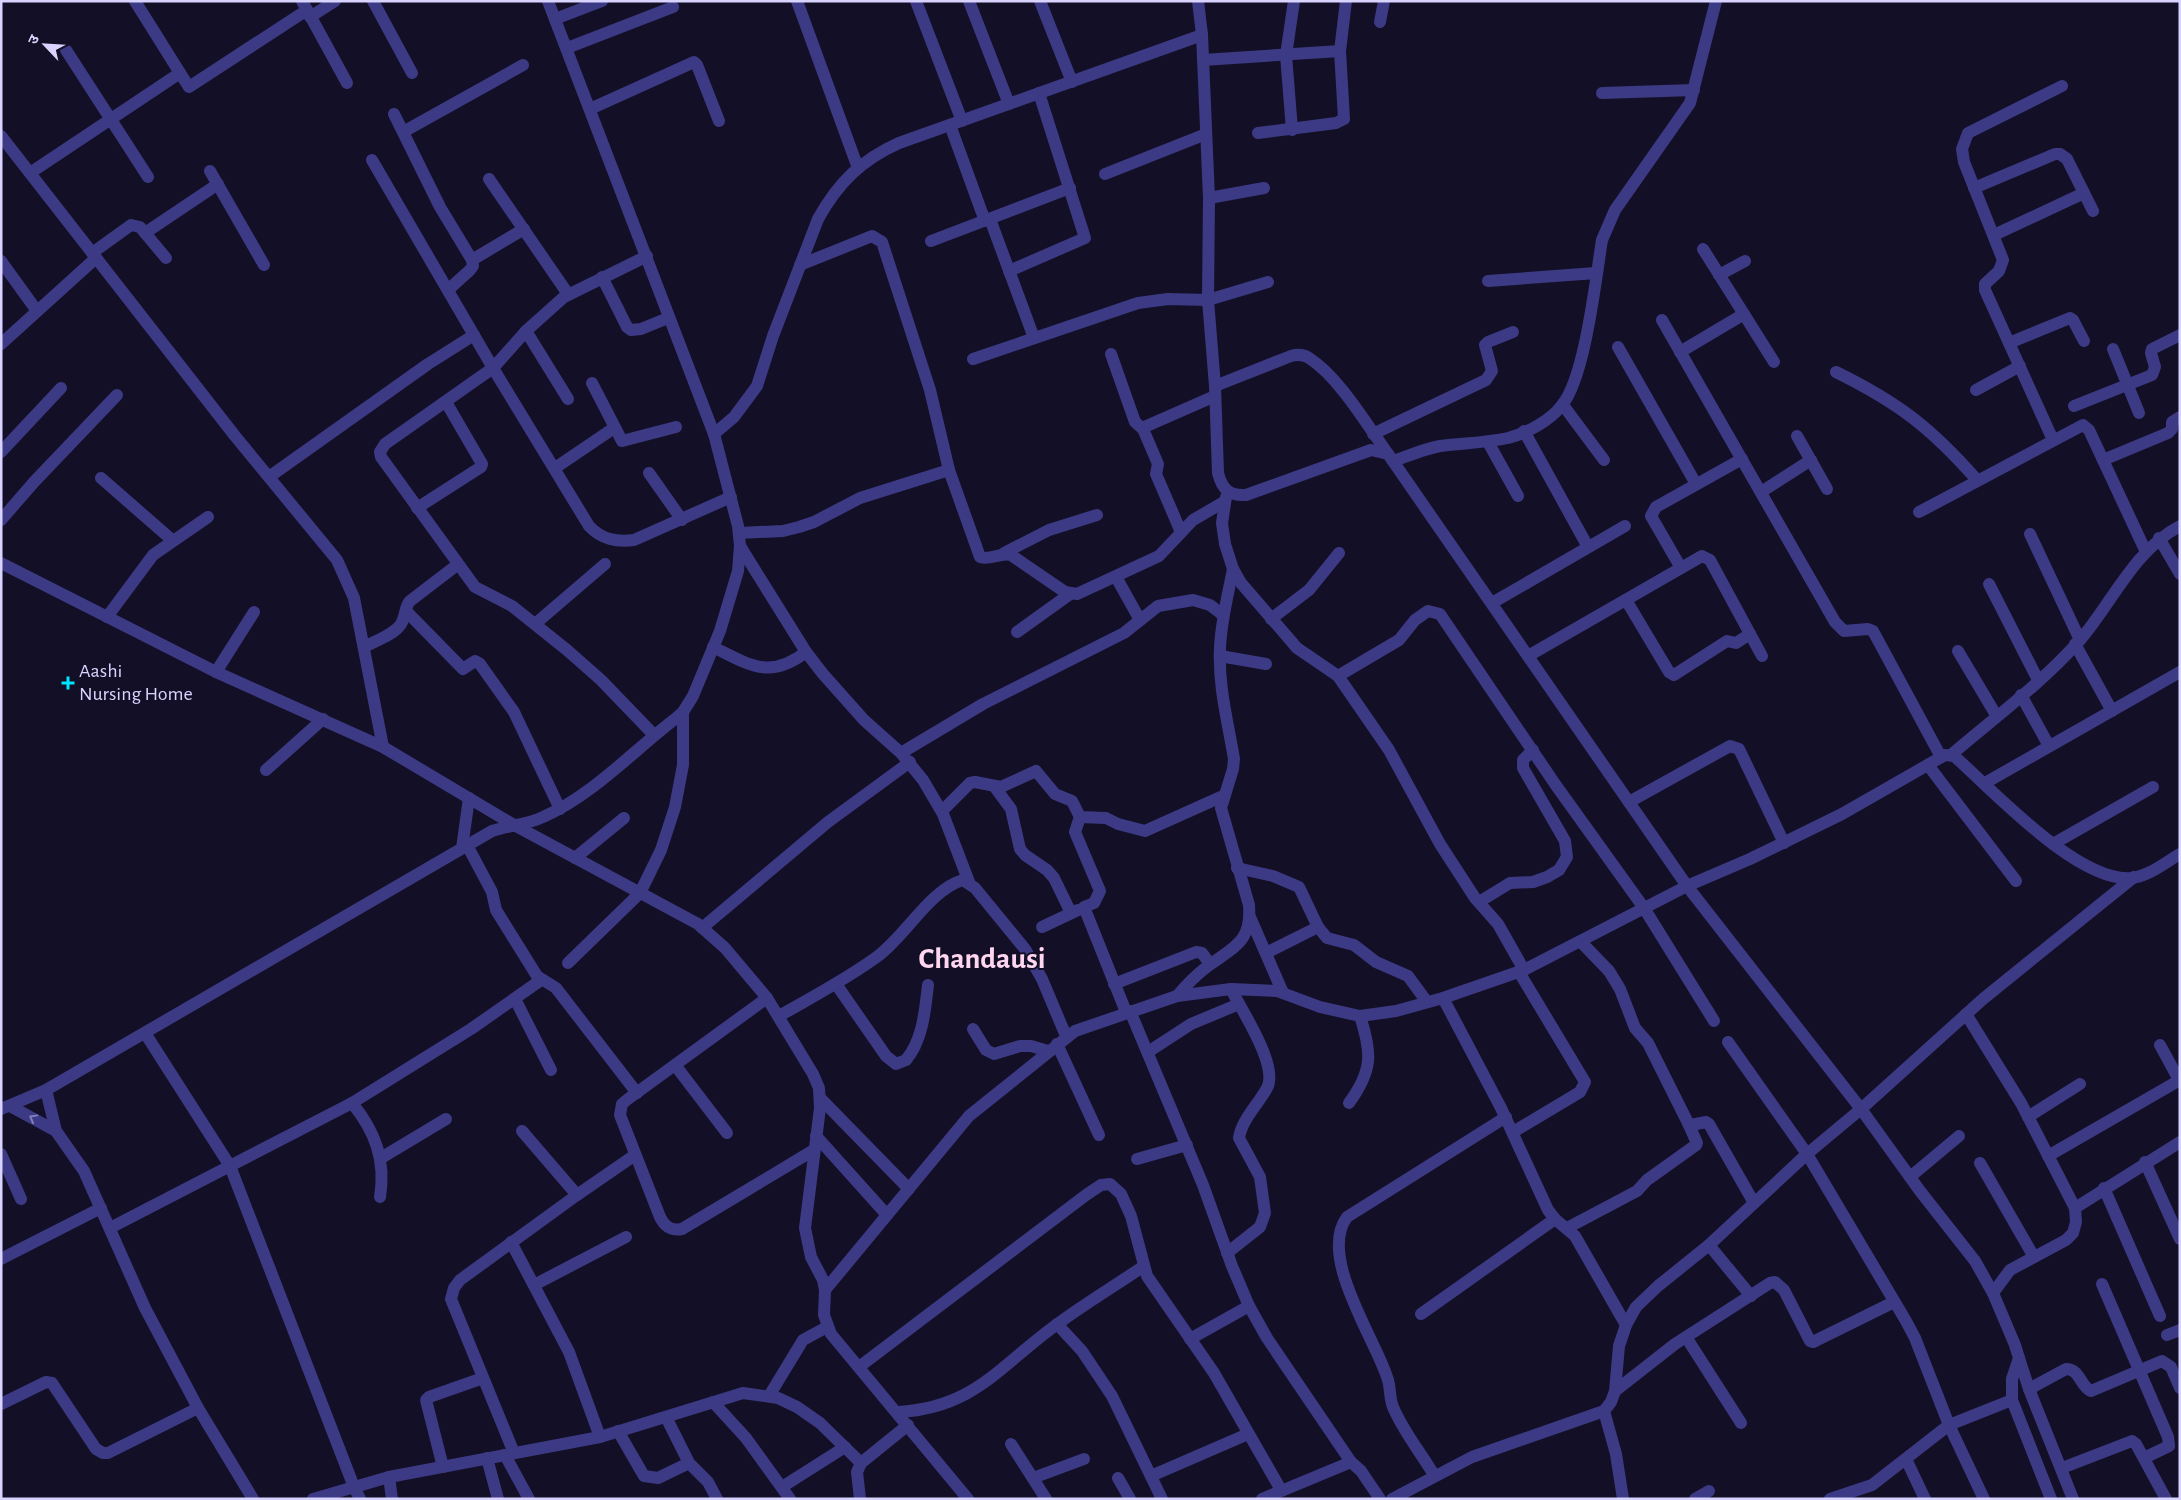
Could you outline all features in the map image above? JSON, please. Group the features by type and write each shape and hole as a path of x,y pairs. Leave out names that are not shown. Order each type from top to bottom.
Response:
{"street":[{"path":"135,1 189,87 306,9 335,1"},
{"path":"373,1 412,72"},
{"path":"548,1 714,434 739,533 740,546 738,571 714,647 683,712 683,765 675,807 661,850 640,893 568,963"},
{"path":"555,18 602,1"},
{"path":"797,1 858,168"},
{"path":"916,1 988,220 1034,338"},
{"path":"969,1 1009,104"},
{"path":"1040,1 1072,82"},
{"path":"1198,1 1204,60 1209,198 1208,300 1215,391 1218,472 1226,497 1222,523 1225,544 1233,569 1241,583 1297,648 1338,676 1388,750 1440,844 1478,902 1498,924 1522,971 1585,1082 1580,1092 1513,1132"},
{"path":"1292,130 1286,55 1294,1"},
{"path":"1258,133 1292,130 1341,122 1344,119 1340,51 1346,1"},
{"path":"1380,22 1384,1"},
{"path":"1004,553 1017,558 1070,594 1077,594 1158,556 1193,520 1226,497 1246,495 1371,450 1390,458 1439,446 1488,442 1524,431 1550,417 1563,404 1572,387 1583,350 1602,240 1615,210 1684,114 1694,90 1716,1"},
{"path":"567,48 673,6"},
{"path":"306,9 347,83"},
{"path":"714,434 734,417 757,386 818,219 839,185 858,168 880,152 1202,35"},
{"path":"66,50 148,177"},
{"path":"1204,60 1340,51"},
{"path":"590,109 694,62 697,65 719,121"},
{"path":"403,132 523,65"},
{"path":"30,173 180,73"},
{"path":"2053,440 1985,290 1985,284 1989,278 2000,271 2003,260 1964,162 1962,149 1968,133 2062,86"},
{"path":"1602,93 1694,90"},
{"path":"1009,271 1085,238 1039,93"},
{"path":"394,114 440,207 472,260 473,266 470,270 448,290"},
{"path":"1105,174 1206,134"},
{"path":"1,136 269,477 337,560 354,598 382,747"},
{"path":"1974,188 2055,154 2060,154 2067,159 2093,211"},
{"path":"372,160 493,368 589,526 596,534 620,541 634,540 730,497"},
{"path":"210,171 264,265"},
{"path":"490,179 568,294"},
{"path":"145,233 218,184"},
{"path":"932,241 1070,188"},
{"path":"1209,198 1264,188"},
{"path":"1994,235 2084,193"},
{"path":"1,344 94,255 131,225 140,227 166,258"},
{"path":"472,260 524,230"},
{"path":"800,265 872,236 882,242 930,390 948,470 980,557 989,558 1004,553 1049,530 1097,514"},
{"path":"1703,249 1774,362"},
{"path":"647,256 568,294 526,331 493,368 386,444 380,452 380,457 469,581 482,593 512,606 535,624 601,680 654,735"},
{"path":"1,260 37,311"},
{"path":"1719,275 1745,261"},
{"path":"1488,281 1596,273"},
{"path":"602,277 627,327 631,330 640,329 668,318"},
{"path":"973,359 1138,303 1168,299 1208,300 1268,282"},
{"path":"1680,352 1744,314"},
{"path":"2009,343 2070,318 2073,320 2084,341"},
{"path":"1662,320 1840,628 1849,632 1862,629 1873,631 1946,756 1985,783 2052,844 2086,866 2120,878 2134,878"},
{"path":"526,331 568,399"},
{"path":"1374,434 1486,380 1492,371 1485,345 1513,332"},
{"path":"269,477 428,364 474,335"},
{"path":"2074,406 2152,375 2155,372 2151,353 2152,349 2179,339"},
{"path":"1618,347 1696,484"},
{"path":"2113,349 2139,413"},
{"path":"1111,354 1134,422 1142,428 1158,464 1156,474 1181,532"},
{"path":"1142,428 1215,391 1291,356 1300,354 1309,358 1342,391 1374,434 1687,886 1861,1110 1975,1261 1993,1293 2073,1499"},
{"path":"1976,390 2020,366"},
{"path":"1836,372 1877,392 1914,417 1948,447 1977,480"},
{"path":"592,383 622,441 625,442 676,427"},
{"path":"1,452 61,388"},
{"path":"1,520 34,482 117,395"},
{"path":"417,508 482,467 446,402"},
{"path":"1563,404 1604,460"},
{"path":"2103,460 2168,433 2172,429 2172,422 2180,417"},
{"path":"1918,512 2080,426 2087,427 2146,552"},
{"path":"555,468 614,428"},
{"path":"1524,431 1588,547"},
{"path":"1797,436 1827,489"},
{"path":"1488,442 1518,496"},
{"path":"1681,568 1651,516 1656,507 1742,459"},
{"path":"1761,492 1811,460"},
{"path":"739,533 783,532 799,528 860,498 948,470"},
{"path":"649,472 682,520"},
{"path":"101,478 172,540"},
{"path":"107,617 152,555 208,517"},
{"path":"1492,604 1625,526"},
{"path":"825,1290 969,1116 1057,1044 1090,1025 1177,996 1231,989 1265,989 1283,993 1320,1007 1360,1016 1396,1011 1443,998 1522,971 1687,886 1784,843 1842,814 1928,764 1946,756 2021,695 2078,642 2146,552 2159,538 2180,526"},
{"path":"2030,534 2078,642 2112,711"},
{"path":"2159,538 2180,574"},
{"path":"740,546 806,652 864,720 905,757 942,811 969,882 1025,950 1042,979 1057,1044 1099,1135"},
{"path":"1271,619 1309,590 1339,553"},
{"path":"1528,656 1702,556 1707,557 1762,656"},
{"path":"1,563 216,672 324,719 382,747 514,824 702,928 725,948 767,998 813,1074 819,1088 820,1098 805,1228 808,1245 825,1290 824,1315 830,1334 898,1412 968,1499"},
{"path":"535,624 605,564"},
{"path":"364,647 396,629 404,618 410,601 458,565"},
{"path":"1177,996 1195,976 1241,942 1247,930 1250,917 1249,905 1222,817 1223,796 1233,769 1234,759 1222,692 1220,656 1223,615 1233,569"},
{"path":"1116,577 1140,620"},
{"path":"1989,584 2038,680"},
{"path":"1017,632 1070,594"},
{"path":"702,928 905,757 983,704 1124,633 1158,606 1193,600 1210,605 1223,615"},
{"path":"1626,600 1669,672 1674,675 1727,641 1736,643 1750,634"},
{"path":"406,611 463,669 475,661 480,664 514,712 560,809"},
{"path":"1338,676 1399,640 1415,620 1428,612 1434,611 1445,619 1533,750 1644,908 1714,1021"},
{"path":"216,672 254,612"},
{"path":"714,647 753,667 763,668 793,662 806,652"},
{"path":"1958,651 1996,716"},
{"path":"1220,656 1266,664"},
{"path":"1985,783 2180,672"},
{"path":"2021,695 2049,746"},
{"path":"6,1108 46,1090 464,846 492,831 514,824 531,822 560,809 578,797 683,712"},
{"path":"266,770 324,719"},
{"path":"1629,802 1730,746 1735,746 1739,749 1784,843"},
{"path":"1478,902 1510,884 1533,882 1547,878 1560,870 1567,857 1565,841 1523,768 1523,760 1533,750"},
{"path":"1928,764 2016,881"},
{"path":"942,811 970,783 975,782 994,786 1005,785 1032,771 1038,771 1055,794 1072,801 1080,817 1075,832 1100,892 1094,903 1042,927"},
{"path":"994,786 1011,809 1020,849 1025,855 1047,870 1054,878 1071,914"},
{"path":"2052,844 2153,787"},
{"path":"1080,817 1106,818 1118,824 1145,831 1223,796"},
{"path":"469,798 464,846 492,892 496,910 537,976 541,980 552,983 637,1093"},
{"path":"575,858 624,818"},
{"path":"1392,1499 1434,1475 1480,1454 1604,1411 1611,1402 1615,1391 1619,1346 1626,1325 1636,1307 1658,1286 1709,1245 1807,1154 1861,1110 1966,1014 2134,878 2180,854"},
{"path":"1238,868 1273,876 1299,887 1318,926 1327,938 1354,945 1376,962 1408,976 1427,1002"},
{"path":"779,1016 836,984 878,955 902,935 938,894 953,882 963,880 969,882"},
{"path":"1084,908 1114,984 1148,1052 1249,1306 1267,1338 1351,1462 1361,1470 1380,1499"},
{"path":"1250,917 1283,993"},
{"path":"1266,953 1318,926"},
{"path":"1568,1228 1637,1191 1646,1180 1697,1143 1648,1043 1636,1028 1620,989 1610,971 1581,942"},
{"path":"1114,984 1196,952 1202,953 1210,964"},
{"path":"110,1228 352,1103 472,1029 541,980"},
{"path":"836,984 886,1056 896,1064 906,1060 916,1044 924,1020 928,985"},
{"path":"1227,1253 1260,1227 1265,1213 1260,1177 1239,1138 1244,1122 1266,1090 1271,1075 1265,1056 1231,989"},
{"path":"767,998 622,1104 620,1109 635,1155 663,1223 675,1230 682,1229 814,1150"},
{"path":"1443,998 1506,1117 1548,1210 1555,1219 1568,1228 1585,1252 1626,1325"},
{"path":"514,999 552,1070"},
{"path":"1148,1052 1191,1024 1239,1004"},
{"path":"1966,1014 2028,1117 2074,1208 2076,1222 2073,1232 2066,1240 2010,1270 1993,1293"},
{"path":"1349,1103 1368,1069 1370,1055 1369,1044 1360,1016"},
{"path":"973,1029 986,1050 994,1054 1020,1046 1057,1044"},
{"path":"145,1032 230,1166 360,1499"},
{"path":"1728,1042 1807,1154 1915,1338 1949,1425 1984,1499"},
{"path":"2048,1156 2180,1080 2160,1045"},
{"path":"675,1065 727,1134"},
{"path":"2028,1117 2080,1084"},
{"path":"46,1090 56,1131 84,1172 146,1308 198,1408 253,1499"},
{"path":"820,1098 909,1189"},
{"path":"352,1103 372,1132 381,1158 382,1184 380,1198"},
{"path":"6,1108 56,1131"},
{"path":"1434,1475 1393,1406 1388,1377 1341,1269 1340,1232 1347,1217 1506,1117"},
{"path":"381,1158 446,1119"},
{"path":"1688,1123 1691,1125 1706,1122 1709,1124 1754,1203"},
{"path":"522,1131 576,1195"},
{"path":"816,1136 887,1215"},
{"path":"1910,1177 1959,1136"},
{"path":"2074,1208 2145,1162 2180,1142"},
{"path":"1137,1159 1186,1145"},
{"path":"1,1154 20,1199"},
{"path":"529,1499 510,1454 452,1299 452,1293 460,1280 576,1195 635,1155"},
{"path":"1980,1162 2034,1257"},
{"path":"2145,1162 2180,1239"},
{"path":"859,1367 1101,1185 1110,1184 1121,1194 1131,1216 1144,1266 1153,1285 1224,1389 1281,1490"},
{"path":"2104,1188 2160,1316"},
{"path":"1,1259 101,1208"},
{"path":"1421,1314 1555,1219"},
{"path":"534,1285 626,1237"},
{"path":"511,1242 569,1352 600,1437"},
{"path":"1709,1245 1751,1296"},
{"path":"898,1412 937,1407 973,1391 1057,1324 1144,1266"},
{"path":"1615,1391 1686,1337 1770,1283 1779,1284 1812,1342 1894,1302"},
{"path":"2102,1284 2169,1441 2165,1449 2144,1458"},
{"path":"1190,1339 1249,1306"},
{"path":"1057,1324 1082,1351 1112,1396 1162,1499"},
{"path":"770,1396 803,1340 828,1327"},
{"path":"2167,1335 2180,1330"},
{"path":"1686,1337 1741,1423"},
{"path":"2018,1361 2012,1379 2012,1400 2051,1499"},
{"path":"2029,1389 2066,1369 2076,1372 2086,1388 2092,1391 2158,1362 2167,1362 2180,1388"},
{"path":"443,1467 426,1400 429,1396 483,1378"},
{"path":"1,1404 46,1382 52,1382 96,1450 102,1453 108,1453 198,1408"},
{"path":"313,1499 389,1477 600,1437 743,1393 770,1396 797,1407 820,1423 861,1463"},
{"path":"1830,1499 1872,1485 1949,1425 2012,1400"},
{"path":"713,1402 746,1438 790,1499"},
{"path":"1604,1411 1616,1454 1623,1499"},
{"path":"666,1417 689,1463 708,1482 716,1499"},
{"path":"860,1499 857,1472 861,1463 908,1425"},
{"path":"618,1431 644,1476 651,1479 658,1478 689,1463"},
{"path":"1151,1476 1248,1434"},
{"path":"2062,1468 2128,1441 2136,1444 2166,1499"},
{"path":"1011,1444 1046,1499"},
{"path":"782,1488 844,1447"},
{"path":"488,1458 498,1499"},
{"path":"1033,1478 1084,1459"},
{"path":"1906,1459 1925,1499"},
{"path":"1262,1499 1351,1462"},
{"path":"389,1477 392,1499"},
{"path":"1118,1478 1130,1499"},
{"path":"1695,1499 1709,1491"}],"place":[{"name":"Aashi Nursing Home","path":"68,683"}],"district":[{"name":"Chandausi","path":"982,959"}]}
